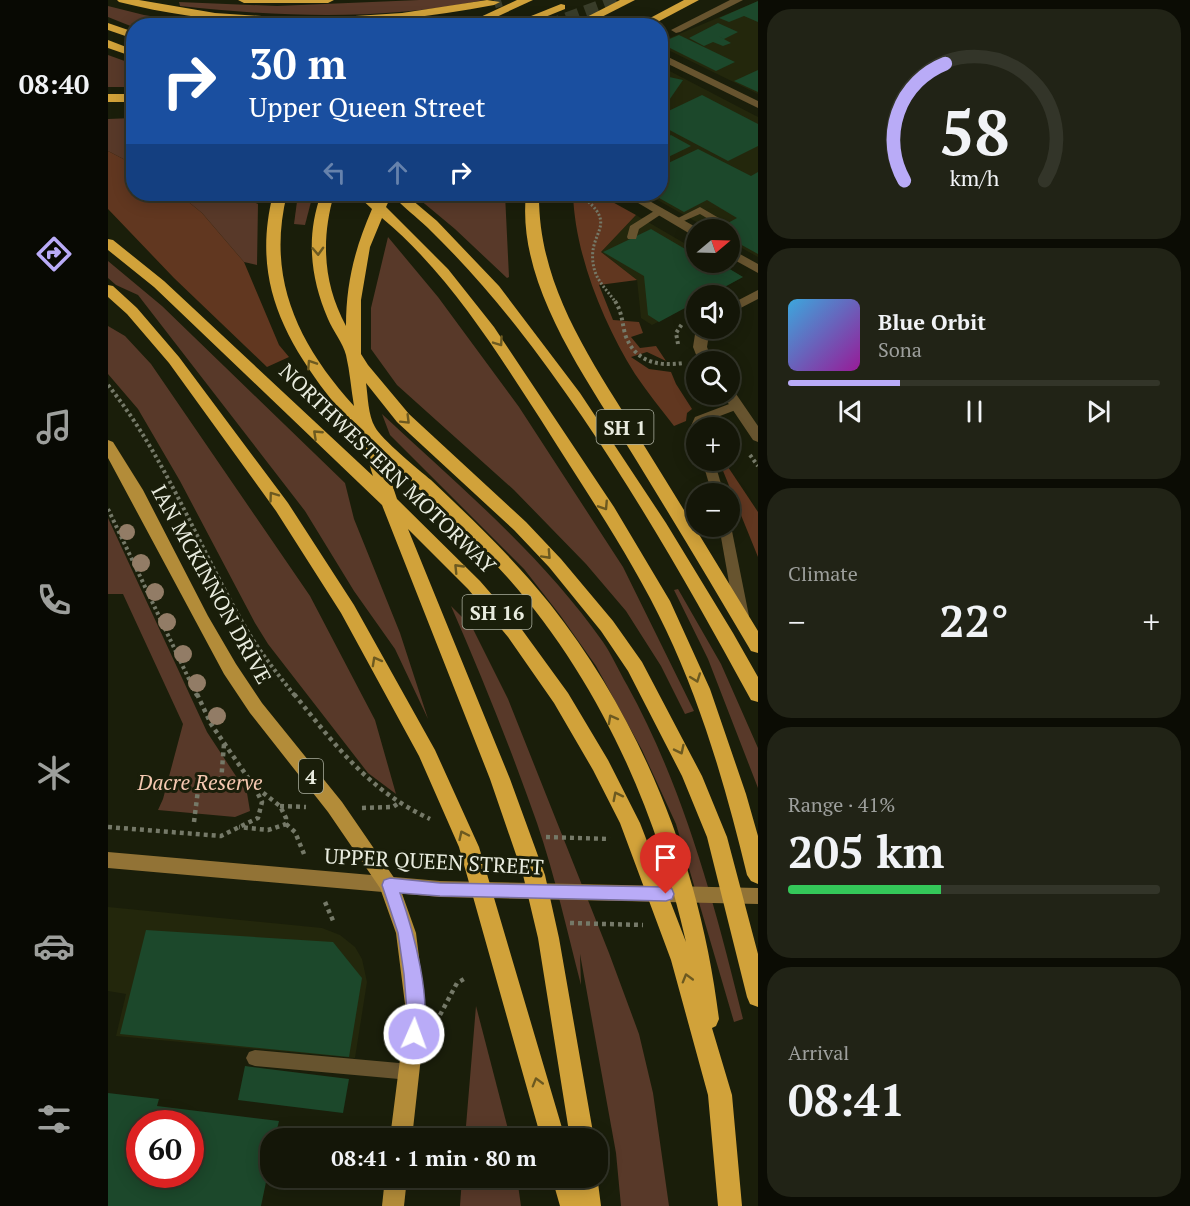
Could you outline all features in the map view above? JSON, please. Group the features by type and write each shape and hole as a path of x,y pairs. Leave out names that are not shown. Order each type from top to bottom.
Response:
{"highway":[{"path":"123,0 207,16 246,18"},
{"path":"244,0 328,0"},
{"path":"485,18 527,0"},
{"path":"581,18 609,0"},
{"path":"591,18 628,0"},
{"path":"656,18 693,0"},
{"path":"391,18 494,2"},
{"path":"532,18 561,7"},
{"path":"108,26 126,33"},
{"path":"108,44 126,51"},
{"path":"108,98 126,98"},
{"path":"279,201 271,244 273,266 282,306 302,350 321,380 386,448 492,550 535,598 570,645 634,758 654,803 687,901 697,943 720,1095"},
{"path":"325,201 317,250 320,271 335,319 361,367 402,418 520,526 555,563 607,626 635,667 687,765 717,837 758,997"},
{"path":"371,201 392,217 427,252 464,295 509,357 631,549 690,662 743,817 758,875"},
{"path":"381,201 364,245 355,283 352,339 359,399 374,455 395,515 510,806 535,879 580,1128"},
{"path":"406,201 464,255 529,330 667,537 714,612 758,695"},
{"name":"SH 1","path":"532,201 535,247 545,284 563,325 600,389 742,616 758,646"},
{"name":"NORTHWESTERN MOTORWAY","path":"108,243 159,284 433,543 474,585 514,632 561,698 601,766 630,823 682,960 720,1095 730,1206"},
{"path":"108,289 132,311 174,360 282,507 348,610 428,755 469,847 550,1128"},
{"path":"567,1188 572,1206"},
{"path":"587,1188 590,1206"}],"main road":[{"name":"IAN MCKINNON DRIVE","path":"108,445 135,490 200,617 230,669 256,708 335,807 390,885"},
{"name":"UPPER QUEEN STREET","path":"108,860 440,890 758,896"},
{"name":"4","path":"390,885 406,933 416,1012 410,1072"},
{"path":"402,1128 410,1072"},
{"path":"393,1206 395,1188"}],"street":[{"path":"676,30 738,0"},
{"path":"668,60 758,105"},
{"path":"642,201 686,226"},
{"path":"740,258 758,269"},
{"path":"740,304 758,294"},
{"path":"736,405 758,437"}],"lane":[{"path":"677,221 700,210 716,219"},
{"path":"632,237 634,228 660,211"},
{"path":"704,417 724,405"},
{"path":"727,537 742,616"},
{"path":"255,1058 410,1072"}],"path":[{"path":"588,201 594,206 601,218 601,231 592,255 593,267 598,279 618,305 623,316 627,339 639,356 650,364 661,366 686,362"},
{"path":"108,385 119,397 161,462 245,627 271,665 365,780 411,811 433,820"},
{"path":"108,509 211,724 252,783 262,802 261,812 253,822 215,837 108,827"},
{"path":"220,782 225,744"},
{"path":"194,822 199,782 252,783 280,806 286,818 286,824 295,832"},
{"path":"379,808 393,807 399,803"},
{"path":"280,806 287,806"},
{"path":"238,827 268,830 286,824"},
{"path":"536,837 618,839"},
{"path":"568,923 651,925"}],"shaded area":[{"path":"758,1 758,94 668,50 668,39"},
{"path":"668,70 758,117 758,257 740,247 740,219 691,219 659,201 668,201"},
{"path":"108,151 126,160 126,201 187,201 202,213 244,262 279,345 289,357 267,367 174,278 108,209"},
{"path":"574,201 611,201 636,215 601,252 637,280 599,285 613,320 639,322 643,333 631,337 640,348 656,346 666,361 647,352 631,357 649,369 671,372 686,400 686,405 689,405 692,409 687,413 686,421 674,426 649,394 623,354 593,287 579,240"},
{"path":"636,215 686,244 686,273 736,273 743,277 727,285 686,285 686,307 652,325 641,318 637,280 601,252"},
{"path":"723,471 731,471 739,483 728,483"},
{"path":"740,485 758,512 758,557 740,513"},
{"path":"108,907 322,928 340,935 355,947 362,959 367,982 355,1058 116,1036 126,994 108,991"}],"green space":[{"path":"419,0 484,0 408,11 332,15 218,10 180,6 179,2 277,6"},
{"path":"108,6 162,18 126,18 126,24 108,17"},
{"path":"108,55 126,61 126,87 108,87"},
{"path":"126,118 126,160 108,151 108,119"},
{"path":"187,201 251,201 258,204 257,265 244,262 202,213"},
{"path":"297,201 311,201 305,225 294,224"},
{"path":"421,201 505,201 509,277 507,278"},
{"path":"388,237 438,297 519,407 623,567 694,711 685,714 661,666 626,611 586,564 514,490 397,385 371,349 371,308"},
{"path":"108,261 162,306 345,483 354,519 400,633 428,719 395,649 354,591 305,511 138,295 116,285 108,278"},
{"path":"108,326 125,336 151,364 310,596 375,720 396,794 368,773 268,644 255,623 180,481 138,409 108,374"},
{"path":"382,414 527,551 579,610 609,652 647,724 681,806 709,890 743,1019 734,1022 676,824 642,750 596,666 524,569 390,435"},
{"name":"Dacre Reserve","path":"108,518 207,732 247,793 250,811 235,817 158,810 183,724 123,594 108,594"},
{"path":"678,589 721,664 758,748 758,788 708,659 674,590"},
{"path":"451,606 472,627 508,699 639,1034 653,1093 669,1206 621,1206 616,1153 580,954 581,985 537,823 496,713"},
{"path":"476,1006 508,1128 466,1128"},
{"path":"461,1188 518,1188 521,1206 460,1206"}],"building":[{"path":"758,1 758,22 744,16 729,22 719,18"},
{"path":"718,23 738,32 724,39 715,34 731,43 723,46 713,42 704,46 689,38"},
{"path":"679,35 735,62 716,71 668,47 668,40"},
{"path":"758,70 758,92 734,81"},
{"path":"668,77 683,80 668,102"},
{"path":"702,95 758,124 758,146 728,161 668,129 668,111"},
{"path":"671,135 691,146 668,157 668,136"},
{"path":"698,149 751,176 758,172 758,254 740,244 740,219 735,219 737,218 707,200 684,212 664,201 668,201 668,163"},
{"path":"651,229 686,249 686,273 736,273 743,277 728,285 686,285 686,307 659,322 648,315 644,276 603,252"},
{"path":"146,930 333,942 362,978 349,1057 120,1034"},
{"path":"245,1066 349,1079 343,1113 238,1100"},
{"path":"108,1093 159,1099 157,1106 190,1110 126,1110 126,1188 204,1188 204,1112 279,1121 277,1128 260,1128 260,1188 265,1188 261,1206 108,1206"}],"tunnel":[{"path":"494,2 501,0"},
{"path":"569,18 617,0"}],"route":[{"path":"414,1034 416,1012 406,933 390,885 440,890 666,894"}]}
